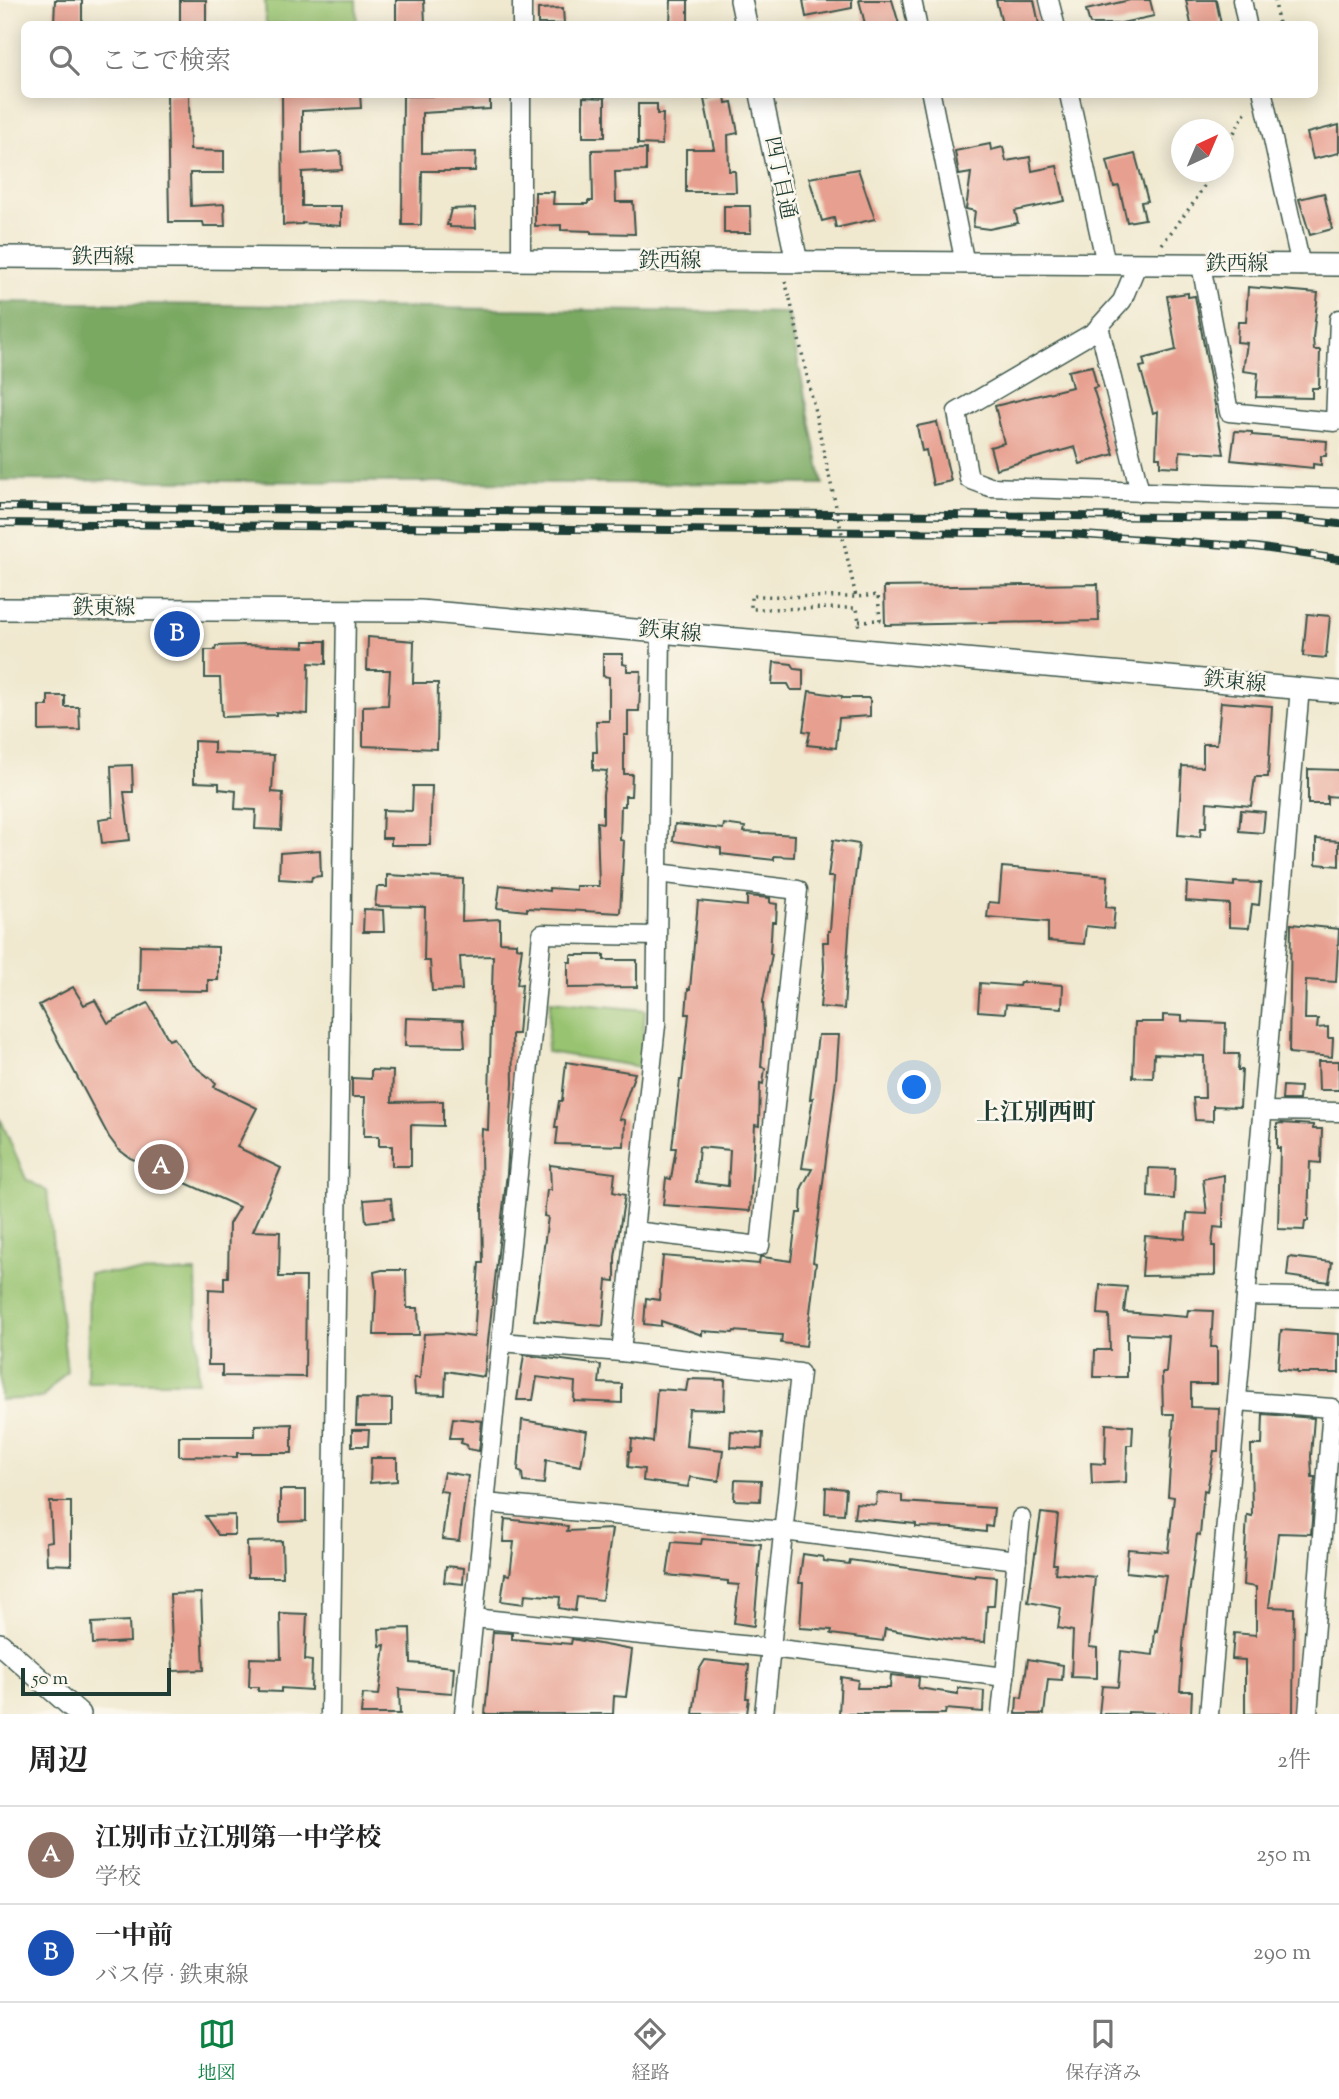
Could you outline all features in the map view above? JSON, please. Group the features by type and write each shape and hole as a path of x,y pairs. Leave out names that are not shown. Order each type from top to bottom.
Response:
{"street":[{"path":"522,0 522,21"},
{"path":"741,0 745,21"},
{"path":"912,0 916,21"},
{"path":"1049,0 1054,21"},
{"path":"1242,0 1246,21"},
{"path":"520,261 521,98"},
{"name":"四丁目通","path":"762,98 797,262"},
{"path":"932,98 965,264"},
{"path":"1070,98 1106,264"},
{"path":"1256,100 1301,266"},
{"name":"鉄西線","path":"0,257 1339,265"},
{"path":"1137,264 1122,301 1094,332 957,412 969,479 989,487 1339,498"},
{"path":"1201,265 1229,412 1335,422 1339,319"},
{"path":"1099,326 1140,492"},
{"name":"鉄東線","path":"0,609 420,611 1339,692"},
{"path":"330,1714 345,610"},
{"path":"621,1352 656,1025 661,632"},
{"path":"1209,1714 1300,688"},
{"path":"634,1231 760,1246 797,890 658,873"},
{"path":"464,1714 542,934 657,936"},
{"path":"1263,1111 1339,1112"},
{"path":"1246,1296 1339,1298"},
{"path":"501,1342 621,1352 800,1373 764,1714"},
{"path":"1237,1401 1332,1408 1308,1714"},
{"path":"485,1503 783,1531 1017,1560"},
{"path":"1001,1714 1021,1518"},
{"path":"474,1618 771,1648 1005,1676"},
{"path":"0,1644 80,1714"}],"path":[{"path":"1275,0 1278,21"},
{"path":"1234,134 1256,100"},
{"path":"1157,250 1195,201 1206,182"},
{"path":"785,281 856,597"},
{"path":"859,621 880,620 878,596 751,596 751,609 857,608 859,621 861,634"}],"green space":[{"path":"265,0 356,0 357,21 266,21"},
{"path":"0,302 788,313 823,484 0,480"},
{"path":"550,1001 645,1010 641,1067 547,1052"},
{"path":"0,1118 26,1179 47,1191 67,1371 42,1398 0,1400"},
{"path":"196,1272 198,1382 87,1382 89,1273"}],"building":[{"path":"55,0 82,0 82,21 54,21"},
{"path":"180,0 206,0 206,21 180,21"},
{"path":"396,0 424,0 425,21 396,21"},
{"path":"671,0 688,0 688,21 670,21"},
{"path":"803,0 852,0 852,8 806,17"},
{"path":"859,0 892,0 898,21 864,21"},
{"path":"996,0 1034,0 1038,21 1001,21"},
{"path":"1130,0 1150,0 1154,16 1131,21 1089,21 1086,10"},
{"path":"1186,0 1216,0 1220,21 1190,21"},
{"path":"563,8 564,21 538,21 538,9"},
{"path":"167,98 189,98 190,150 224,151 224,173 190,173 191,206 224,204 225,226 204,226 203,222 169,222"},
{"path":"282,98 360,98 361,108 302,111 302,154 341,151 342,170 302,172 302,206 341,206 341,226 302,223 283,225"},
{"path":"403,98 490,98 490,109 422,113 422,153 476,152 475,171 422,171 421,225 402,225"},
{"path":"583,98 605,98 605,137 583,137"},
{"path":"725,98 726,103 732,102 738,133 728,135 729,171 735,171 736,192 686,192 686,149 714,149 704,99"},
{"path":"638,104 657,104 657,114 663,114 662,145 638,144"},
{"path":"1339,125 1339,153 1313,159 1307,133"},
{"path":"990,144 991,150 1003,147 1006,161 1030,157 1032,171 1057,166 1065,201 1015,211 1018,223 989,229 973,227 975,211 966,209 971,173 959,175 955,151"},
{"path":"646,149 646,171 615,172 616,202 633,202 635,234 561,230 561,225 535,226 535,192 554,192 553,204 588,204 588,201 593,201 592,150"},
{"path":"1135,154 1148,201 1141,202 1145,219 1127,222 1119,186 1114,187 1107,161"},
{"path":"858,169 875,219 836,228 834,218 822,221 809,178"},
{"path":"1324,193 1332,229 1310,235 1299,199"},
{"path":"724,206 750,206 751,233 724,233"},
{"path":"475,208 476,228 447,225 451,209"},
{"path":"1248,287 1318,293 1313,338 1314,350 1320,350 1319,388 1312,388 1312,398 1256,397 1258,373 1243,371 1247,343 1237,342 1238,322 1246,322"},
{"path":"1188,293 1188,297 1195,296 1224,454 1180,451 1179,467 1160,466 1160,457 1156,457 1158,411 1153,413 1140,367 1145,366 1143,359 1176,350 1167,296"},
{"path":"1092,366 1097,387 1093,388 1114,454 1080,464 1075,447 996,469 990,447 1004,443 995,406 1072,387 1068,371"},
{"path":"937,422 951,481 933,485 926,450 922,451 917,426"},
{"path":"1235,431 1252,432 1252,435 1327,441 1326,456 1321,456 1321,465 1313,464 1313,468 1231,460"},
{"path":"1098,584 1099,621 885,625 884,587"},
{"path":"1307,614 1330,616 1326,658 1303,656"},
{"path":"368,637 414,641 413,683 438,683 437,749 363,746 363,706 388,705 390,670 367,670"},
{"path":"304,641 326,641 326,664 309,663 308,714 276,712 276,715 222,717 220,678 205,678 205,650 215,650 216,646 245,645 304,647"},
{"path":"603,654 623,654 623,664 627,665 627,671 641,671 639,711 628,711 628,735 624,735 624,774 632,774 631,796 625,796 625,806 621,806 620,840 624,841 620,913 497,908 500,885 549,891 549,888 576,890 576,886 599,886 597,822 603,823 603,794 607,771 593,770 593,752 597,752 596,721 609,721 609,677 603,676"},
{"path":"774,662 792,664 795,669 803,670 803,690 791,690 788,684 772,684"},
{"path":"809,691 842,698 870,698 870,716 839,718 836,748 807,745 810,732 803,731"},
{"path":"48,696 65,696 65,707 79,707 80,730 39,731 39,706 48,706"},
{"path":"1221,702 1272,706 1268,777 1255,777 1251,806 1207,802 1206,828 1201,828 1200,837 1178,835 1182,766 1203,767 1203,744 1217,744"},
{"path":"194,741 214,742 214,753 274,755 272,792 283,793 281,830 255,829 256,810 235,809 236,791 219,789 219,783 194,782"},
{"path":"132,765 133,792 124,792 130,840 102,843 99,819 113,817 111,766"},
{"path":"1308,769 1339,770 1339,797 1327,796 1327,804 1308,804"},
{"path":"413,786 432,786 430,845 391,845 391,838 382,838 383,810 412,811"},
{"path":"1241,810 1265,812 1263,833 1239,831"},
{"path":"675,824 723,829 724,824 745,827 744,832 795,835 794,857 774,856 774,860 721,854 721,848 673,841"},
{"path":"1316,839 1339,841 1339,866 1316,864"},
{"path":"833,840 859,844 850,919 844,1009 820,1007 824,968 823,942 828,942 830,931 834,877 828,877"},
{"path":"320,850 321,876 312,877 311,881 279,879 280,853"},
{"path":"1002,867 1108,876 1106,907 1115,908 1113,929 1086,926 1084,944 1048,941 1048,922 987,917 989,902 999,903"},
{"path":"387,875 463,879 462,921 500,919 500,942 516,943 516,947 522,948 517,985 522,984 518,1034 512,1034 513,1083 507,1173 484,1377 446,1371 445,1395 415,1394 414,1378 420,1378 424,1334 444,1333 474,1337 479,1263 483,1263 481,1151 482,1129 488,1130 493,956 460,957 462,990 432,991 430,961 424,961 425,907 375,906 377,887 387,887"},
{"path":"1187,882 1234,886 1234,882 1261,883 1259,905 1252,904 1249,928 1229,927 1229,904 1186,901"},
{"path":"747,896 770,898 770,903 777,904 776,922 772,922 772,954 763,1001 761,1067 765,1068 763,1084 760,1083 759,1126 755,1125 750,1211 663,1205 666,1178 671,1179 676,1148 672,1148 689,1014 686,1014 698,901 747,906","holes":["699,1147 730,1150 728,1186 696,1182"]},
{"path":"364,909 383,910 384,932 363,932"},
{"path":"1291,924 1339,929 1336,982 1306,980 1305,1019 1318,1019 1317,1028 1328,1027 1328,1038 1333,1038 1332,1057 1289,1053"},
{"path":"140,945 218,947 218,980 208,980 208,991 139,990"},
{"path":"571,955 604,955 604,960 637,960 637,987 568,988 568,962 571,962"},
{"path":"1020,982 1063,985 1062,1008 1006,1004 1005,1013 978,1011 980,983 1019,986"},
{"path":"73,987 84,1005 95,1000 108,1023 148,1003 169,1040 174,1038 192,1064 216,1083 214,1087 257,1108 237,1147 281,1168 253,1231 280,1232 279,1277 306,1277 305,1377 222,1376 222,1365 208,1365 209,1289 224,1290 224,1277 228,1277 229,1224 239,1207 130,1158 118,1149 109,1137 39,1005"},
{"path":"1163,1015 1182,1016 1182,1021 1226,1023 1225,1054 1239,1054 1238,1070 1242,1070 1240,1107 1213,1106 1213,1121 1195,1120 1193,1098 1205,1098 1204,1056 1154,1054 1153,1078 1133,1077 1135,1022 1163,1022"},
{"path":"406,1018 463,1020 465,1047 405,1046"},
{"path":"818,1035 839,1035 806,1346 781,1343 782,1335 702,1331 702,1335 661,1321 661,1326 644,1324 646,1298 659,1300 663,1256 759,1264 760,1257 791,1261 797,1213 801,1213 802,1187 812,1169 802,1168 813,1098 810,1099"},
{"path":"1318,1061 1339,1061 1339,1090 1319,1090"},
{"path":"566,1062 635,1073 619,1119 625,1120 624,1146 556,1144 558,1127 555,1127 559,1101 562,1101"},
{"path":"371,1070 393,1071 392,1102 443,1101 443,1126 411,1125 411,1166 392,1166 392,1146 379,1146 379,1136 364,1136 365,1097 352,1097 352,1078 371,1079"},
{"path":"1283,1086 1300,1087 1299,1100 1282,1100"},
{"path":"1277,1124 1313,1125 1313,1129 1322,1129 1321,1163 1310,1162 1308,1221 1305,1221 1304,1230 1278,1229 1280,1148 1277,1148"},
{"path":"550,1165 615,1173 613,1192 625,1195 615,1257 615,1281 607,1280 603,1326 534,1320 548,1217 544,1216 547,1190 551,1190"},
{"path":"1149,1168 1175,1169 1174,1199 1148,1197"},
{"path":"1224,1175 1223,1228 1214,1227 1212,1246 1215,1246 1215,1275 1142,1276 1145,1236 1185,1239 1187,1213 1207,1214 1203,1179"},
{"path":"391,1198 393,1219 366,1222 364,1200"},
{"path":"1289,1257 1332,1262 1329,1282 1287,1276"},
{"path":"406,1270 407,1308 418,1308 419,1335 374,1335 374,1272"},
{"path":"1100,1285 1127,1287 1124,1312 1187,1317 1188,1310 1213,1311 1211,1347 1217,1347 1217,1384 1191,1384 1191,1407 1219,1408 1218,1451 1214,1451 1207,1491 1204,1490 1200,1535 1197,1534 1184,1633 1180,1691 1192,1691 1191,1714 1099,1714 1102,1686 1118,1687 1121,1651 1153,1655 1166,1576 1126,1572 1128,1549 1168,1552 1174,1497 1168,1496 1174,1414 1163,1414 1162,1373 1166,1373 1169,1336 1127,1334 1127,1377 1094,1377 1095,1350 1110,1350 1109,1315 1098,1314"},
{"path":"1281,1330 1339,1334 1339,1373 1297,1373 1278,1369"},
{"path":"524,1355 601,1365 599,1383 622,1384 622,1403 574,1401 575,1382 537,1377 533,1400 517,1400"},
{"path":"688,1379 725,1380 724,1410 689,1409 686,1446 723,1450 719,1481 690,1477 688,1487 643,1481 644,1469 628,1467 632,1439 653,1442 657,1389 686,1391"},
{"path":"357,1398 392,1399 392,1425 356,1425"},
{"path":"1263,1414 1314,1418 1311,1456 1312,1477 1315,1477 1311,1534 1278,1533 1269,1607 1294,1608 1293,1714 1245,1714 1245,1660 1232,1659 1234,1633 1256,1635 1256,1587 1243,1585 1247,1515 1252,1516 1251,1445 1262,1445"},
{"path":"453,1418 482,1421 479,1451 468,1449 467,1445 461,1443 462,1438 450,1438"},
{"path":"522,1420 587,1431 581,1466 546,1460 544,1484 523,1482 522,1473 518,1471"},
{"path":"292,1424 292,1453 237,1453 237,1457 179,1456 179,1436 255,1436 255,1425"},
{"path":"1106,1424 1133,1426 1132,1445 1127,1445 1126,1482 1092,1484 1091,1463 1105,1464"},
{"path":"352,1430 369,1430 368,1446 352,1446"},
{"path":"731,1431 763,1433 762,1449 730,1447"},
{"path":"371,1458 397,1458 397,1481 370,1483"},
{"path":"444,1472 468,1476 459,1541 442,1539 448,1492 440,1491"},
{"path":"735,1480 761,1481 760,1501 734,1500"},
{"path":"826,1487 846,1489 844,1514 825,1513"},
{"path":"280,1490 306,1490 306,1521 280,1522"},
{"path":"877,1493 902,1495 902,1502 994,1508 992,1527 986,1526 986,1532 916,1527 916,1524 854,1518 856,1503 876,1505"},
{"path":"50,1502 71,1502 71,1565 47,1564 46,1542 52,1541"},
{"path":"1041,1513 1058,1515 1053,1564 1056,1564 1055,1573 1095,1577 1089,1647 1097,1648 1097,1678 1071,1677 1073,1631 1058,1628 1061,1608 1028,1602"},
{"path":"235,1515 235,1535 218,1535 205,1516"},
{"path":"505,1519 568,1526 567,1531 612,1529 602,1600 577,1597 575,1611 559,1608 560,1597 525,1594 524,1604 501,1601 505,1574 510,1575 514,1542 503,1542"},
{"path":"702,1539 761,1544 754,1626 734,1623 739,1585 728,1584 728,1581 667,1575 672,1542 701,1544"},
{"path":"282,1541 283,1577 248,1577 247,1542"},
{"path":"803,1554 823,1557 824,1561 849,1564 850,1560 975,1577 996,1577 994,1606 987,1606 985,1642 951,1640 885,1629 883,1641 831,1634 832,1630 800,1628 803,1583 799,1583"},
{"path":"446,1566 464,1568 463,1584 444,1582"},
{"path":"201,1593 204,1670 173,1671 170,1594"},
{"path":"280,1613 307,1614 305,1660 312,1661 311,1690 281,1688 281,1692 258,1691 258,1687 249,1687 250,1658 281,1659"},
{"path":"129,1621 130,1642 93,1644 92,1623"},
{"path":"410,1628 411,1663 454,1667 452,1693 399,1689 400,1714 361,1714 363,1694 379,1695 385,1645 380,1646 379,1629"},
{"path":"493,1632 512,1633 512,1639 571,1644 572,1639 632,1650 626,1697 614,1696 613,1714 485,1714"},
{"path":"1028,1659 1063,1665 1062,1680 1048,1679 1044,1714 1016,1714 1017,1697 1022,1698"},
{"path":"705,1660 749,1665 747,1714 693,1714 699,1670"},
{"path":"891,1675 919,1678 918,1688 958,1694 958,1688 984,1691 983,1712 946,1709 945,1714 839,1714 841,1677 858,1680 857,1688 890,1688"}],"railway":[{"path":"0,507 1284,518 1339,524"},
{"path":"0,523 1069,534 1255,547 1339,559"}],"place":[{"name":"一中前","path":"177,634"},
{"name":"江別市立江別第一中学校","path":"161,1167"}],"district":[{"name":"上江別西町","path":"1036,1114"}]}
